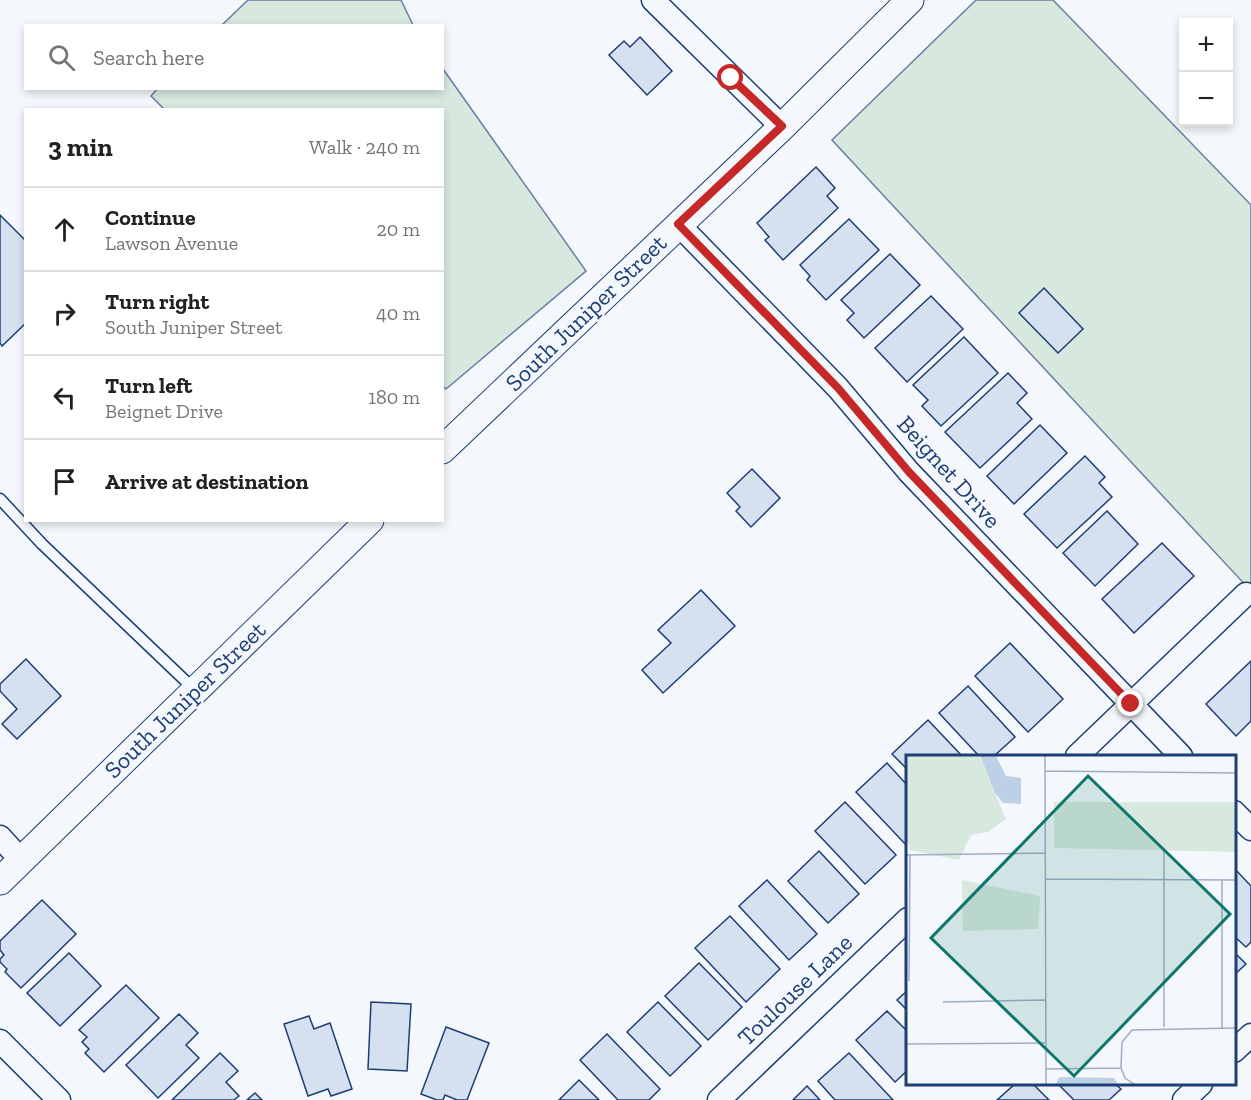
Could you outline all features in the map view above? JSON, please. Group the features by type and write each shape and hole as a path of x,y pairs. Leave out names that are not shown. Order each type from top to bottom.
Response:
{"street":[{"path":"653,0 782,126"},
{"name":"South Juniper Street","path":"444,448 782,126 910,0"},
{"name":"Beignet Drive","path":"678,224 838,388 909,472 1180,755"},
{"name":"South Juniper Street","path":"0,881 368,522"},
{"path":"1078,755 1246,594"},
{"path":"1236,814 1251,829"},
{"path":"0,837 21,860"},
{"name":"Toulouse Lane","path":"719,1100 906,921"},
{"path":"1236,1049 1251,1035"},
{"path":"0,1041 59,1100"},
{"path":"1184,1100 1199,1085"}],"lane":[{"path":"0,499 42,544 195,690"}],"shaded area":[{"path":"248,0 401,0 413,24 223,24"},
{"path":"976,0 1053,0 1251,205 1251,591 832,140"},
{"path":"444,70 586,271 446,389 444,387 444,108 163,108 151,96 156,90 444,90"}],"building":[{"path":"640,37 672,71 647,95 609,55 624,41 630,47"},
{"path":"816,167 835,188 827,196 838,208 783,260 765,240 769,237 757,223"},
{"path":"0,215 24,239 24,325 2,346 0,343"},
{"path":"849,219 879,250 826,300 807,280 810,276 800,265"},
{"path":"890,254 920,285 864,338 847,320 854,313 841,300"},
{"path":"1044,288 1083,329 1058,353 1019,313"},
{"path":"931,296 963,329 907,382 875,348"},
{"path":"964,337 998,373 941,426 922,406 928,400 913,385"},
{"path":"1008,373 1027,393 1017,403 1032,419 980,468 945,432"},
{"path":"1040,425 1067,453 1014,504 987,476"},
{"path":"1085,456 1105,477 1099,483 1112,497 1057,548 1024,514"},
{"path":"752,469 780,498 751,527 736,511 740,507 727,493"},
{"path":"1107,511 1138,544 1095,586 1063,553"},
{"path":"1162,543 1194,576 1134,633 1102,599"},
{"path":"701,590 735,626 663,693 642,670 671,643 658,630"},
{"path":"1010,643 1063,699 1028,732 975,676"},
{"path":"26,659 61,696 17,739 2,724 17,709 0,691 0,684"},
{"path":"1251,661 1251,721 1236,736 1206,704"},
{"path":"968,686 1015,737 995,755 978,755 939,713"},
{"path":"928,720 961,755 906,755 906,768 892,754"},
{"path":"887,763 906,784 906,845 856,792"},
{"path":"845,802 896,855 865,884 815,831"},
{"path":"819,851 859,894 828,923 788,881"},
{"path":"1236,870 1251,886 1251,942 1246,947 1236,938"},
{"path":"767,880 817,934 789,960 739,906"},
{"path":"42,900 76,934 21,988 5,972 7,969 0,962 4,955 0,950 0,941"},
{"path":"730,916 780,969 746,1002 695,948"},
{"path":"69,953 101,986 60,1026 27,993"},
{"path":"1236,954 1246,964 1236,973"},
{"path":"699,963 742,1007 708,1040 665,996"},
{"path":"126,985 159,1018 104,1072 85,1053 89,1049 82,1042 87,1037 79,1030"},
{"path":"906,992 906,1009 897,1000"},
{"path":"371,1002 411,1004 407,1071 368,1069"},
{"path":"658,1002 701,1046 670,1076 627,1032"},
{"path":"887,1011 906,1030 906,1072 895,1082 856,1040"},
{"path":"179,1014 198,1033 186,1045 199,1058 158,1098 126,1065"},
{"path":"309,1016 314,1029 330,1023 352,1089 331,1096 328,1089 308,1096 284,1024"},
{"path":"446,1027 489,1043 467,1100 457,1100 445,1095 443,1100 437,1100 421,1094"},
{"path":"607,1034 660,1089 649,1100 618,1100 580,1060"},
{"path":"220,1053 238,1071 226,1082 239,1096 234,1100 172,1100"},
{"path":"849,1053 893,1100 835,1100 818,1081"},
{"path":"579,1080 599,1100 559,1100"},
{"path":"1014,1085 1034,1085 1049,1100 997,1100"},
{"path":"1059,1085 1116,1085 1121,1089 1109,1100 1074,1100"},
{"path":"807,1086 820,1100 793,1100"},
{"path":"255,1093 262,1100 247,1100"}],"route":[{"path":"731,78 782,126 678,224 838,388 909,472 1131,704"}]}
